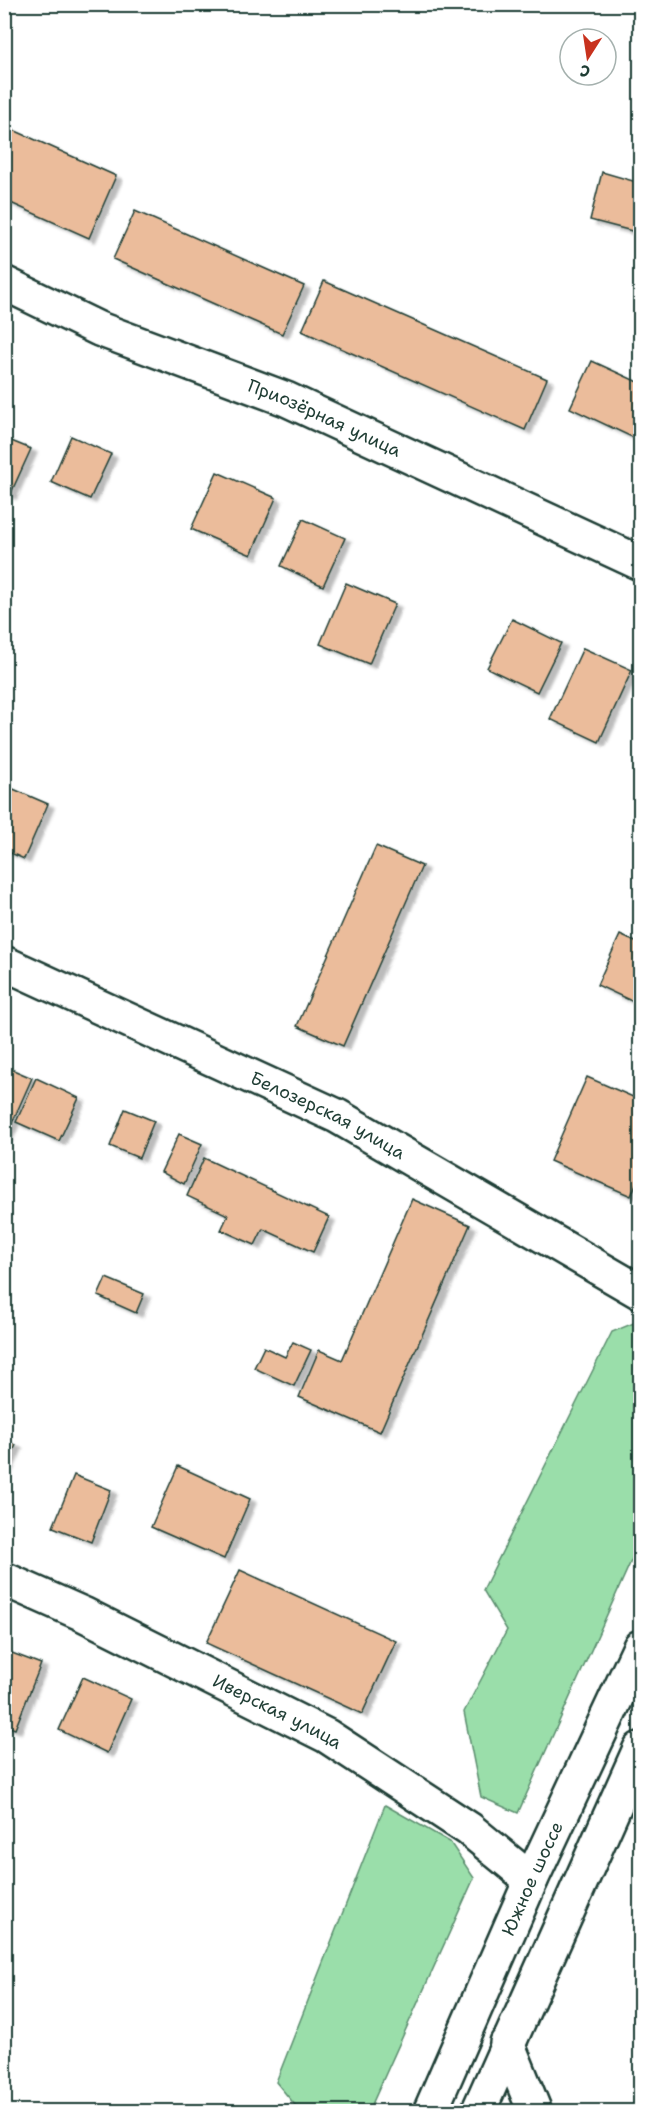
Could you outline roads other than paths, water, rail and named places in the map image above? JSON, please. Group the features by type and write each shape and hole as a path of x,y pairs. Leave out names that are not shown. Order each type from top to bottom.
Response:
{"street":[{"name":"Приозёрная улица","path":"4,283 99,329 285,399 640,562"},
{"name":"Белозерская улица","path":"4,963 337,1116 640,1292"},
{"name":"Иверская улица","path":"4,1579 83,1614 327,1736 469,1829 531,1880"},
{"name":"Южное шоссе","path":"430,2112 531,1880 640,1647"},
{"path":"478,2112 640,1749"},
{"path":"507,2043 535,2112"}]}
